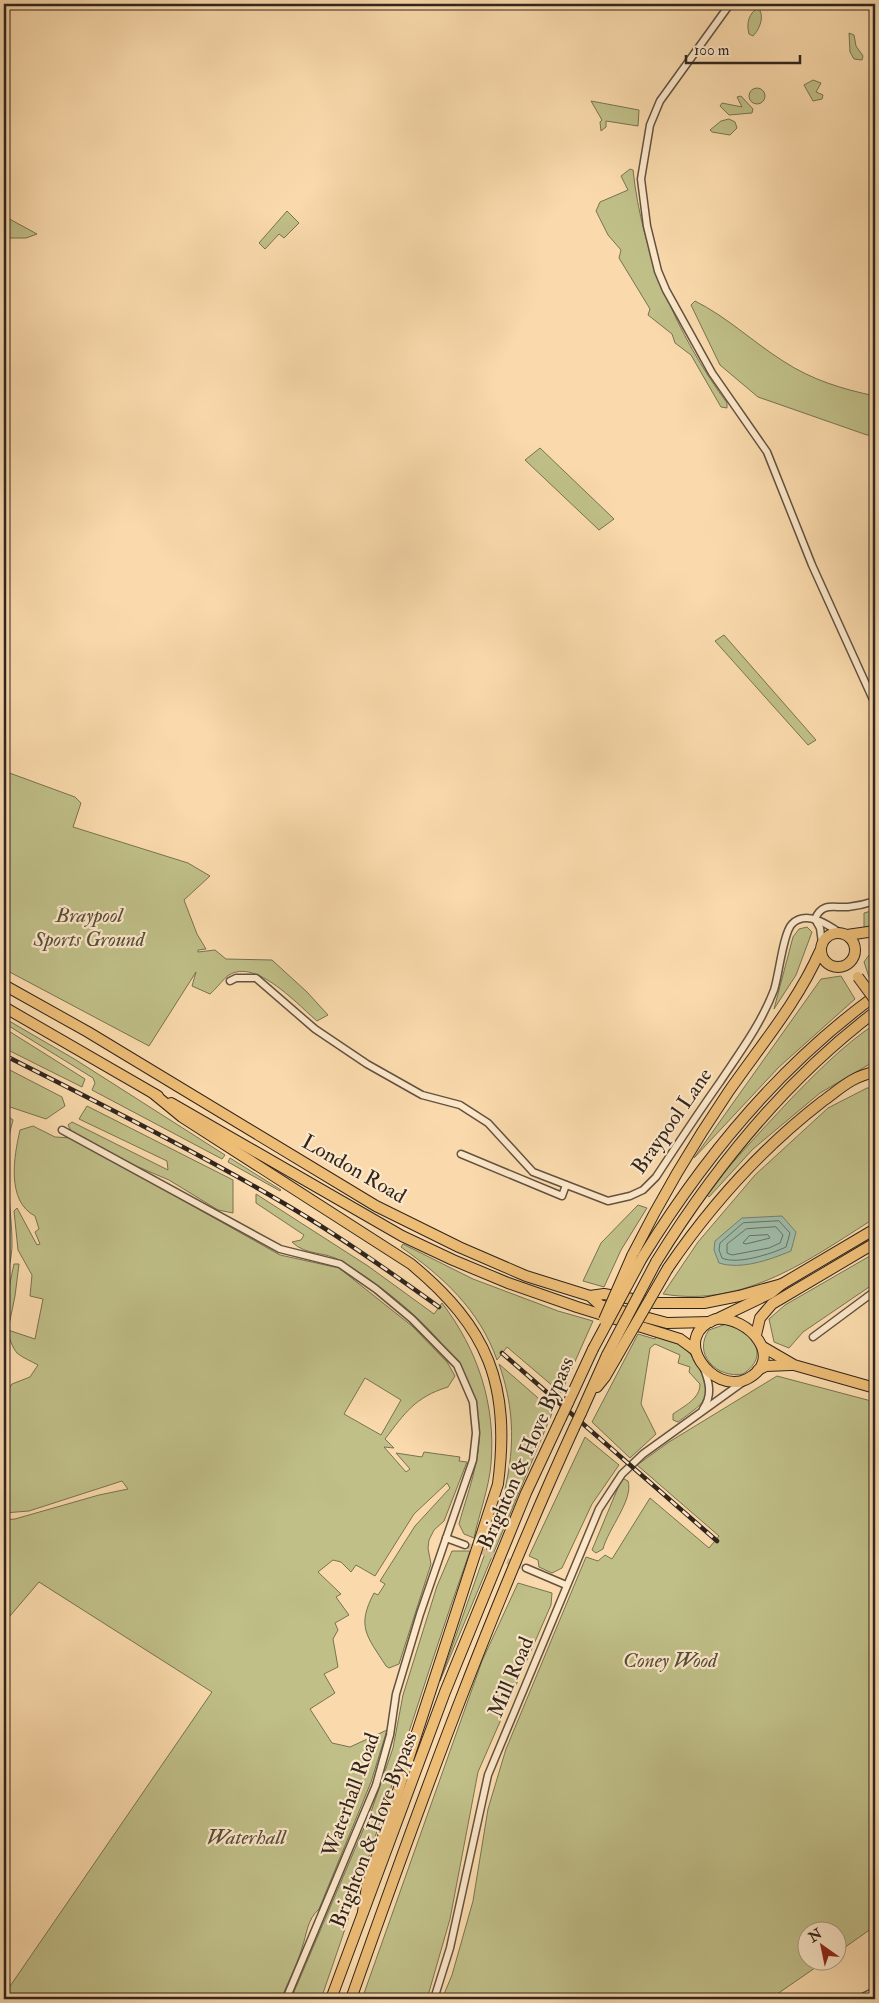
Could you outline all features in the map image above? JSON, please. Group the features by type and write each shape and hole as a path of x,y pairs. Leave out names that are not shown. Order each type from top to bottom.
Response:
{"highway":[{"path":"637,1257 676,1174 730,1089 791,1007 829,935 875,931"},
{"path":"637,1257 691,1183 745,1114 808,1052 875,998 854,969 854,943 844,934"},
{"path":"821,947 828,964 843,967 858,977"},
{"path":"843,967 853,958"},
{"name":"London Road","path":"4,985 88,1032 384,1210 459,1247 526,1276 590,1296 600,1305 667,1323 713,1321"},
{"name":"London Road","path":"4,1007 387,1227 445,1256 516,1286 680,1340 694,1350"},
{"name":"Brighton & Hove Bypass","path":"351,1999 490,1620 527,1531 574,1428 656,1262 702,1192 759,1119 828,1051 875,1012"},
{"path":"611,1356 691,1234 748,1168 781,1136 855,1077 875,1072"},
{"path":"840,1089 856,1082 875,1078"},
{"path":"154,1094 182,1117 411,1264 440,1288 466,1318 479,1341 498,1391 502,1423 502,1452 498,1484 367,1886 363,1912"},
{"path":"875,1229 782,1284 770,1294 713,1321 699,1333 694,1350 704,1367 717,1377 728,1380 746,1379 758,1370 777,1364 794,1365 875,1388"},
{"path":"756,1335 760,1318 772,1304 875,1243"},
{"name":"Brighton & Hove Bypass","path":"332,1999 363,1912 374,1890 445,1692 526,1493 594,1349 609,1304 637,1257"},
{"path":"590,1296 604,1294 622,1299 655,1303 704,1303 782,1284"},
{"path":"713,1321 734,1321 756,1335 763,1347 764,1355 758,1370"},
{"path":"763,1347 794,1365"}],"street":[{"path":"730,4 660,101 650,125 641,179 647,226 658,271 666,290 712,373 767,452 812,565 875,704"},
{"name":"Braypool Lane","path":"230,982 236,978 256,978 315,1029 356,1057 422,1095 460,1105 488,1122 533,1172 608,1200 630,1196 643,1190 656,1177 766,1012 780,974 789,928 800,919 815,919 818,911 828,906 850,906 875,901"},
{"path":"815,919 844,934"},
{"path":"815,919 820,928 821,947"},
{"name":"Waterhall Road","path":"62,1130 280,1249 340,1264 412,1319 457,1365 473,1402 476,1433 470,1467 396,1694 390,1735 376,1785 286,1999"},
{"path":"461,1154 562,1196 566,1185"},
{"path":"812,1338 875,1291"},
{"path":"700,1412 710,1394 704,1367"},
{"name":"Mill Road","path":"434,1999 450,1948 488,1776 599,1509 622,1474 650,1448 746,1379"},
{"path":"446,1538 465,1544"},
{"path":"526,1568 566,1585"},
{"path":"859,1999 875,1991"}],"green space":[{"path":"758,8 761,14 761,22 753,36 749,34 748,22 752,13"},
{"path":"849,33 854,35 856,46 863,56 862,60 854,59 850,52"},
{"path":"813,80 821,83 816,92 823,95 822,99 813,101 804,85"},
{"path":"757,88 765,96 757,104 749,96"},
{"path":"741,96 753,109 752,113 729,115 720,106 722,103 742,107 737,97"},
{"path":"591,101 639,110 638,126 606,121 606,127 601,131 600,122 602,120"},
{"path":"729,119 735,122 737,128 730,135 710,130 721,121"},
{"path":"630,169 633,170 644,232 665,292 692,350 727,403 727,408 721,407 691,355 675,343 672,334 648,315 650,309 619,258 621,250 608,235 596,211 600,202 628,190 621,176"},
{"path":"287,211 299,223 284,238 279,234 265,249 259,243"},
{"path":"4,216 37,234 26,238 8,238 4,232"},
{"path":"695,301 718,314 772,354 805,374 828,383 875,396 875,435 867,435 758,397 720,365 691,305"},
{"path":"540,448 614,519 599,530 525,460"},
{"path":"724,635 816,740 808,745 715,641"},
{"name":"Braypool Sports Ground","path":"4,771 75,797 81,803 73,827 188,863 210,876 184,900 197,934 206,949 198,950 198,952 215,950 226,959 272,960 307,992 328,1015 317,1021 288,995 264,978 240,971 229,975 210,994 192,986 196,972 149,1046 4,969"},
{"path":"875,910 875,926 864,928 864,913"},
{"path":"807,927 812,932 796,975 774,1009 793,937 799,929"},
{"path":"875,952 875,986 869,977 864,962 869,955"},
{"path":"841,976 855,999 779,1067 694,1158 821,979"},
{"path":"4,1018 76,1060 225,1155 222,1159 92,1090 95,1083 93,1078 4,1023"},
{"path":"875,1024 875,1061 820,1093 753,1149 709,1197 706,1194 787,1103 840,1051"},
{"path":"4,1028 85,1079 82,1087 4,1048"},
{"path":"4,1067 62,1097 65,1106 46,1119 4,1105"},
{"path":"867,1088 875,1088 875,1218 801,1264 749,1287 722,1294 693,1296 663,1294 698,1242 755,1175 828,1108"},
{"path":"87,1106 233,1180 233,1213 218,1210 169,1180 129,1163 71,1131 68,1125 72,1122 168,1170 167,1161 79,1119"},
{"path":"4,1113 13,1120 7,1152 12,1249 4,1286"},
{"name":"Waterhall","path":"33,1126 55,1137 72,1138 280,1255 339,1268 412,1326 447,1362 455,1376 448,1387 427,1396 412,1407 385,1439 394,1448 384,1447 406,1472 410,1469 396,1453 422,1457 424,1452 460,1457 459,1461 467,1462 444,1521 434,1530 429,1540 428,1548 431,1564 399,1664 389,1668 386,1666 369,1639 365,1623 366,1615 374,1593 378,1595 385,1584 380,1581 415,1526 450,1488 447,1483 414,1514 375,1576 356,1565 351,1572 341,1562 333,1560 318,1572 341,1594 336,1597 349,1615 335,1623 338,1630 333,1639 338,1667 324,1674 335,1693 310,1709 332,1743 350,1747 387,1730 371,1782 319,1909 310,1922 298,1961 281,1999 4,1999 6,1992 212,1692 39,1582 4,1623 4,1520 15,1519 99,1495 128,1489 122,1481 29,1511 4,1513 4,1396 12,1384 30,1377 38,1365 17,1353 8,1330 35,1339 43,1299 30,1296 32,1275 18,1250 14,1211 17,1208 37,1245 40,1244 35,1232 39,1229 35,1216 26,1209 20,1200 14,1177 14,1165 20,1130","holes":["365,1378 401,1400 381,1435 344,1414"]},
{"path":"230,1158 281,1190 228,1162"},
{"path":"256,1194 368,1266 434,1314 442,1303 455,1321 475,1359 482,1379 491,1421 490,1473 474,1538 464,1534 459,1524 473,1477 478,1452 479,1428 475,1402 464,1377 449,1353 430,1331 386,1291 341,1261 329,1256 309,1252 292,1242 301,1240 304,1235 256,1203"},
{"path":"638,1205 647,1208 621,1250 604,1287 583,1281 601,1243"},
{"path":"403,1244 473,1279 558,1311 593,1321 561,1393 507,1347 497,1360 480,1325 470,1310 445,1282 401,1247"},
{"path":"875,1253 875,1283 803,1332 789,1348 774,1342 769,1319 785,1305"},
{"path":"14,1264 19,1264 8,1329 8,1298"},
{"path":"726,1324 743,1332 755,1344 757,1351 756,1359 752,1367 743,1374 733,1375 724,1373 716,1369 705,1356 703,1348 709,1330"},
{"path":"638,1334 655,1339 656,1336 673,1341 687,1350 700,1369 706,1391 705,1398 697,1408 678,1422 673,1420 673,1414 697,1394 700,1384 689,1372 690,1367 678,1363 680,1355 655,1344 650,1348 641,1404 656,1434 630,1458 592,1422"},
{"path":"499,1364 553,1411 440,1681 497,1518 509,1469 511,1419 507,1392"},
{"name":"Coney Wood","path":"777,1376 875,1402 875,1926 846,1947 846,1920 796,1920 796,1970 812,1970 770,1999 442,1999 452,1975 473,1901 488,1809 506,1749 586,1557 598,1561 605,1555 612,1559 650,1498 709,1548 719,1536 637,1465 669,1442"},
{"path":"585,1437 619,1465 592,1504 562,1568 552,1573 539,1567 538,1560 529,1556"},
{"path":"622,1478 628,1481 629,1488 624,1505 603,1549 596,1553 592,1550"},
{"path":"452,1551 470,1551 321,1999 291,1999 372,1809 393,1748 403,1695 437,1586"},
{"path":"518,1583 552,1593 551,1605 478,1772 450,1919 427,1999 362,1999 482,1661"}],"water":[{"path":"782,1216 796,1232 791,1251 764,1261 746,1265 719,1263 714,1250 715,1241 742,1218"}],"tunnel":[{"path":"465,1545 526,1568"}],"railway":[{"path":"4,1055 180,1146 285,1204 344,1241 439,1307"},
{"path":"502,1353 717,1541"}]}
